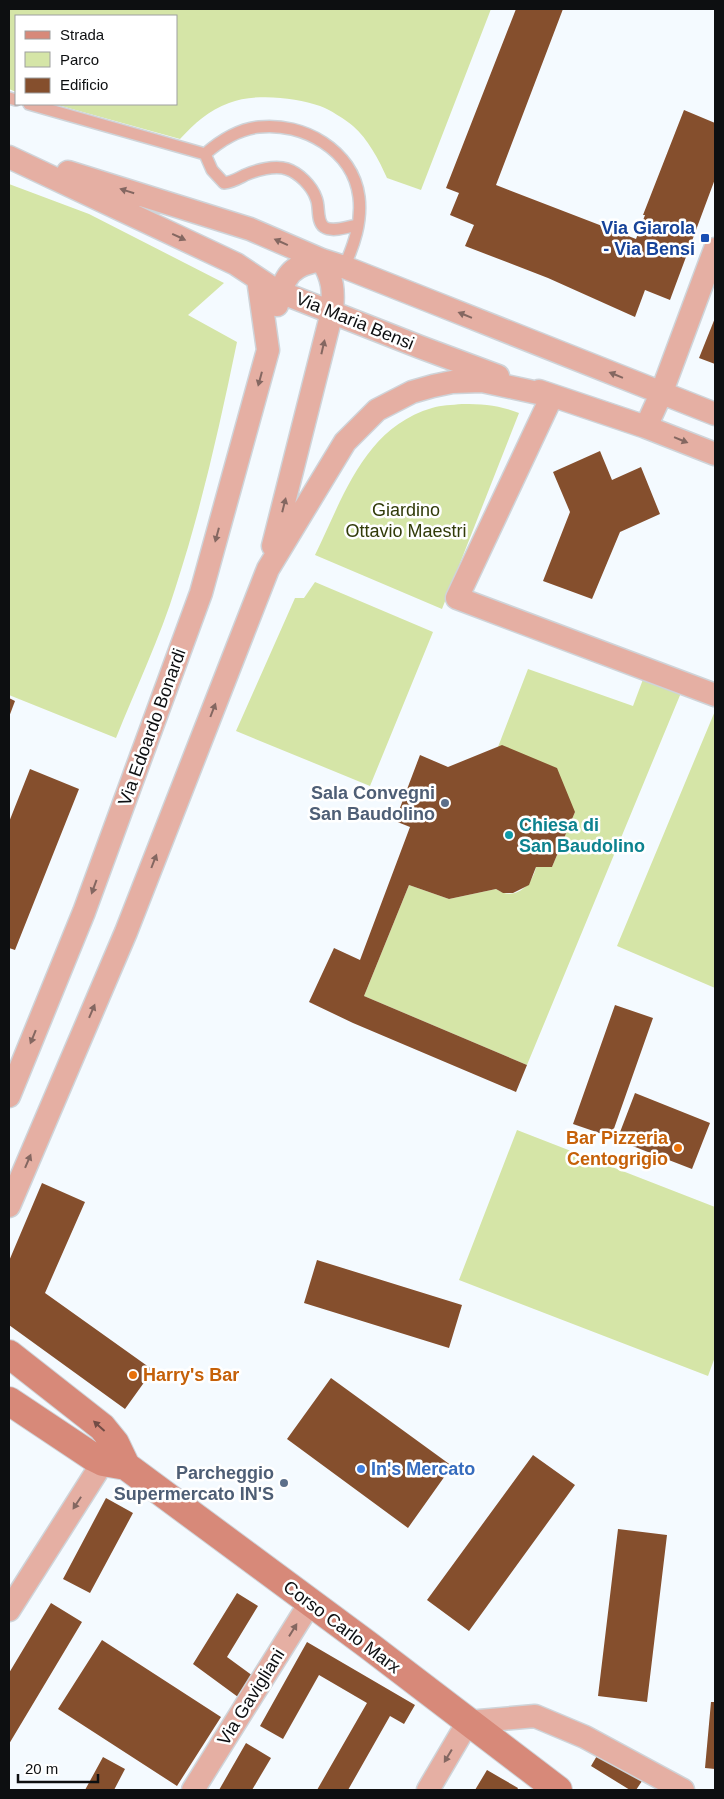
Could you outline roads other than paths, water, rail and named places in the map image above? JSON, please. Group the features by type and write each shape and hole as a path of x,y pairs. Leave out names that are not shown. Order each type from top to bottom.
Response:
{"main road":[{"name":"Corso Carlo Marx","path":"9,1354 102,1427 115,1443 115,1464"},
{"name":"Corso Carlo Marx","path":"9,1401 93,1457 115,1464 310,1603 558,1790"}],"street":[{"name":"Via Maria Bensi","path":"9,155 250,229 322,260 344,267 715,414"},
{"name":"Via Maria Bensi","path":"9,155 236,264 280,292 420,347 552,396 646,427 715,454"},
{"path":"646,427 661,394 715,249"},
{"name":"Via Edoardo Bonardi","path":"9,1096 84,912 201,593 268,350 284,281 291,272 310,262 322,260"},
{"path":"9,1206 126,932 268,569 332,312 334,294 332,281 322,260"},
{"name":"Via Edoardo Bonardi","path":"258,279 268,350"},
{"path":"268,569 345,442 376,410 412,392 452,382 482,381 552,396 457,598 715,694"},
{"path":"9,1610 115,1464"},
{"name":"Via Gavigliani","path":"193,1790 310,1603"},
{"path":"428,1790 468,1722 535,1716 585,1737 683,1790"}],"lane":[{"path":"33,105 205,154"},
{"path":"205,154 216,144 235,134 259,127 285,128 311,134 326,143 353,174 359,196 358,225 354,244 344,267"},
{"path":"205,154 212,170 224,183 234,182 246,174 260,170 285,168 300,175 316,198 320,221 324,227 330,229 358,225"}],"place":[{"name":"Via Giarola - Via Bensi","path":"705,238"},
{"name":"Sala Convegni San Baudolino","path":"445,803"},
{"name":"Chiesa di San Baudolino","path":"509,835"},
{"name":"Bar Pizzeria Centogrigio","path":"678,1148"},
{"name":"Harry's Bar","path":"133,1375"},
{"name":"In's Mercato","path":"361,1469"},
{"name":"Parcheggio Supermercato IN'S","path":"284,1483"}],"park label":[{"name":"Giardino Ottavio Maestri","path":"406,520"}]}
